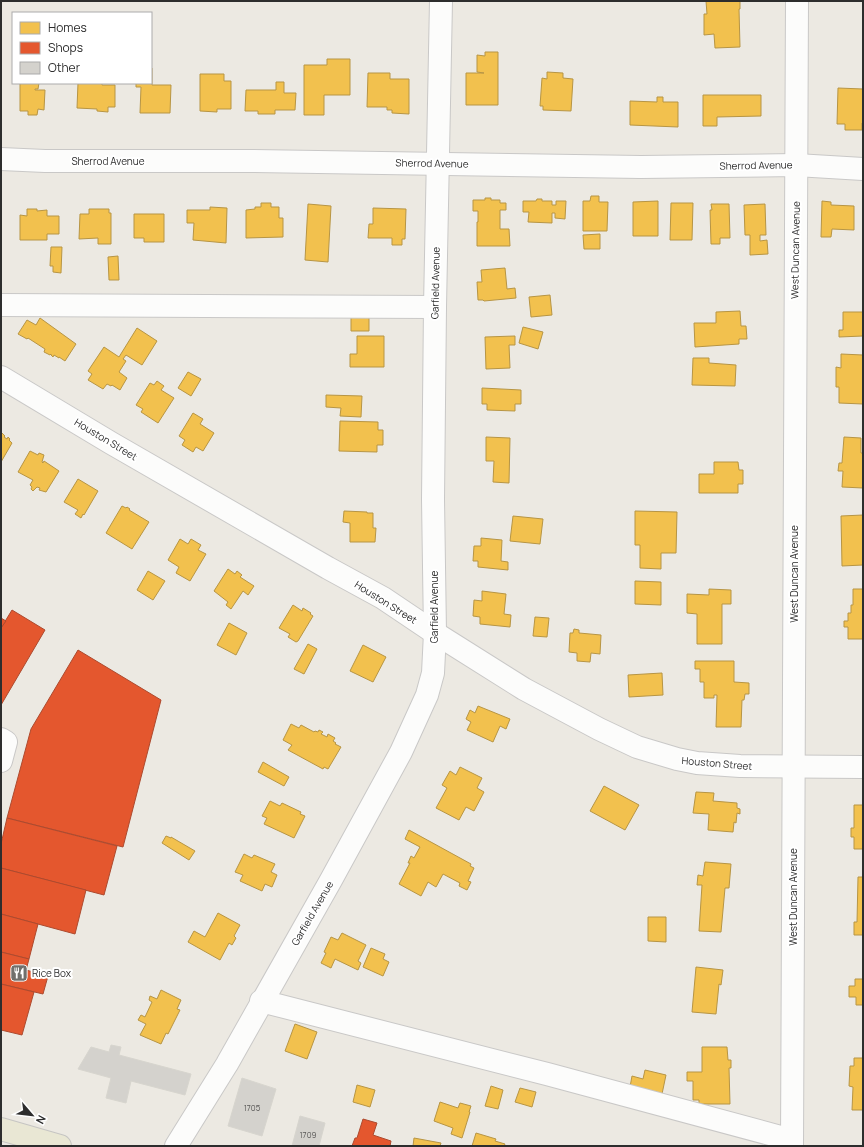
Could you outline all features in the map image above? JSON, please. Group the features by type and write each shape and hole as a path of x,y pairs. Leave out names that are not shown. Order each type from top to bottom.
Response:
{"main road":[{"path":"1,1129 60,1146"}],"street":[{"name":"Garfield Avenue","path":"176,1146 227,1064 261,1001 331,880 401,752 427,694 433,673 435,632 433,499 435,307 441,1"},
{"name":"West Duncan Avenue","path":"792,1143 792,767 796,1"},
{"name":"Sherrod Avenue","path":"1,159 45,161 254,161 641,167 796,165 863,169"},
{"path":"1,305 435,307"},
{"name":"Houston Street","path":"1,377 111,443 383,598 524,689 599,729 637,747 677,759 698,763 863,768"},
{"path":"1,739 6,742 1,761"},
{"path":"261,1001 547,1074 792,1143"}],"building: Homes":[{"path":"706,1 740,1 740,47 715,48 714,34 704,35 704,14 707,14"},
{"path":"485,52 498,52 498,105 466,105 466,73 484,73 477,72 477,55 485,56"},
{"path":"327,59 350,59 350,95 324,95 324,115 304,115 304,65 327,65"},
{"path":"547,72 563,73 563,78 573,79 571,111 543,110 543,106 540,106 542,78 547,79"},
{"path":"368,73 390,73 390,79 409,79 409,114 392,113 392,110 387,110 387,107 367,107"},
{"path":"200,74 224,74 224,81 231,81 231,109 217,109 217,112 200,111"},
{"path":"276,82 284,82 284,93 296,93 295,110 275,110 275,114 258,114 258,111 245,111 246,90 276,90"},
{"path":"20,84 39,84 38,89 35,90 45,90 44,110 38,109 37,115 28,115 28,111 20,111"},
{"path":"78,84 115,85 115,107 108,107 108,112 97,111 97,109 77,108"},
{"path":"136,84 171,85 170,113 140,113 141,87 136,87"},
{"path":"838,88 863,89 862,130 845,130 845,124 837,124"},
{"path":"703,95 761,95 761,116 717,117 717,126 703,126"},
{"path":"657,97 663,97 663,102 678,102 678,127 630,125 630,101 657,102"},
{"path":"591,196 599,196 599,202 608,202 607,231 583,231 583,201 590,201"},
{"path":"485,198 500,200 500,203 506,203 506,210 500,210 500,229 509,229 510,246 477,246 478,211 473,211 473,200 485,200"},
{"path":"537,199 542,199 542,201 552,201 552,205 556,205 556,201 566,201 565,219 555,218 555,213 552,213 552,223 528,222 529,212 523,212 523,201 536,201"},
{"path":"658,201 658,236 633,236 633,202"},
{"path":"822,201 831,202 831,205 854,206 854,230 832,229 831,237 821,237"},
{"path":"261,203 271,203 271,207 279,207 279,218 283,218 283,237 246,238 246,210 261,207"},
{"path":"671,203 693,203 692,240 670,240"},
{"path":"308,204 331,206 328,262 305,260"},
{"path":"711,204 729,204 730,238 720,238 720,244 711,244"},
{"path":"765,204 766,235 760,235 760,241 767,240 768,254 750,255 750,235 745,235 744,205"},
{"path":"210,207 227,208 226,243 193,240 194,223 187,223 187,210 210,210"},
{"path":"373,208 406,209 405,239 402,239 402,245 392,245 392,238 368,238 369,224 373,224"},
{"path":"27,209 37,209 37,211 47,210 47,216 59,216 59,234 47,234 47,240 20,240 20,215 27,216"},
{"path":"89,209 109,209 109,213 111,213 111,244 98,244 98,238 79,239 80,214 89,214"},
{"path":"134,214 164,214 164,242 144,242 144,238 134,238"},
{"path":"600,234 600,249 584,249 583,235"},
{"path":"51,247 62,247 61,273 53,272 53,266 50,266"},
{"path":"118,256 119,280 109,280 108,257"},
{"path":"505,268 507,289 515,288 516,298 484,301 478,300 477,282 482,282 481,270"},
{"path":"550,295 552,315 531,317 529,297"},
{"path":"740,311 741,326 746,326 747,339 739,339 739,344 695,347 694,323 716,323 716,312"},
{"path":"351,312 369,313 369,331 351,331"},
{"path":"843,312 863,312 863,336 839,337 839,330 843,330"},
{"path":"40,318 76,344 65,361 59,357 54,355 53,357 51,354 50,355 44,352 45,349 28,338 27,339 18,334 27,320 36,325"},
{"path":"523,327 543,332 538,349 519,343"},
{"path":"137,328 157,341 142,365 126,355 123,359 126,361 119,372 127,378 120,390 107,384 103,389 88,380 92,374 88,371 104,347 119,357"},
{"path":"357,336 384,336 384,367 350,367 350,354 357,354"},
{"path":"515,336 515,345 509,345 510,368 486,369 485,337"},
{"path":"841,354 863,355 863,404 839,403 839,387 836,387 836,367 841,368"},
{"path":"693,358 709,358 709,363 736,365 735,386 692,385"},
{"path":"188,372 201,379 191,396 178,388"},
{"path":"157,381 164,386 161,390 174,398 158,423 141,412 143,409 136,405 150,383 154,385"},
{"path":"482,388 521,390 521,404 515,404 515,411 487,410 487,404 482,404"},
{"path":"326,395 362,396 361,417 340,416 341,408 326,407"},
{"path":"193,413 203,419 200,424 214,433 203,451 196,447 193,452 182,445 185,440 179,436"},
{"path":"340,421 378,422 378,430 383,430 383,445 377,445 377,452 339,451"},
{"path":"1,432 5,436 4,437 7,439 8,437 10,439 9,440 12,443 1,462"},
{"path":"486,437 510,438 509,483 493,482 494,461 486,461"},
{"path":"844,437 861,438 861,453 863,453 863,488 842,487 843,471 838,471 839,463 842,463"},
{"path":"30,451 38,455 39,453 44,455 42,462 43,463 44,461 59,471 46,492 39,490 40,488 37,487 33,491 30,485 33,480 18,472"},
{"path":"714,462 738,462 739,470 743,470 743,484 738,484 738,493 699,493 699,474 714,474"},
{"path":"78,479 98,491 81,518 75,514 78,510 64,502"},
{"path":"122,506 127,507 130,509 129,510 149,522 132,549 106,533"},
{"path":"344,511 373,513 373,528 376,528 375,542 350,542 350,523 343,522"},
{"path":"635,511 677,512 676,553 661,553 661,569 640,568 640,545 635,545"},
{"path":"863,515 863,565 842,566 841,516"},
{"path":"513,516 543,519 540,544 510,541"},
{"path":"481,538 502,540 501,561 508,562 508,570 478,567 478,561 473,561 474,546 481,546"},
{"path":"180,539 188,544 191,539 201,545 198,550 206,554 190,581 176,573 179,567 168,560"},
{"path":"228,569 235,574 237,571 242,575 240,577 254,586 248,595 243,591 231,609 226,605 228,602 214,591"},
{"path":"148,571 165,581 153,600 137,590"},
{"path":"635,581 661,582 661,605 635,604"},
{"path":"709,589 731,590 731,604 722,604 722,644 697,644 697,614 687,613 687,594 709,595"},
{"path":"853,589 863,589 863,639 848,639 848,627 844,627 844,621 848,621 848,613 851,613 851,605 853,605"},
{"path":"482,591 506,594 504,614 511,615 510,627 480,624 480,617 473,616 474,600 482,601"},
{"path":"293,605 302,611 303,608 313,616 296,642 288,637 290,634 279,628"},
{"path":"535,617 549,618 547,637 533,636"},
{"path":"229,623 247,633 236,655 217,645"},
{"path":"574,629 579,630 579,633 601,635 600,654 591,653 590,662 577,661 577,653 569,652 570,633 573,633"},
{"path":"308,644 317,649 304,674 294,669"},
{"path":"363,645 386,657 373,682 350,671"},
{"path":"695,661 734,661 734,682 749,683 749,694 745,694 744,700 742,700 741,727 716,727 717,695 714,695 714,698 704,698 704,682 700,682 700,669 695,669"},
{"path":"662,673 663,695 629,697 628,675"},
{"path":"478,706 510,719 506,729 500,726 493,742 467,730 471,722 466,719 470,710 475,713"},
{"path":"291,724 299,728 301,725 314,732 318,732 319,730 323,732 321,734 327,737 328,734 335,738 333,741 336,743 335,744 341,747 328,769 324,767 323,769 288,750 292,745 283,740"},
{"path":"263,762 289,777 284,786 258,772"},
{"path":"460,767 482,778 477,788 484,792 474,811 466,807 459,820 436,808 447,788 442,785 450,771 456,775"},
{"path":"604,786 639,805 625,830 590,811"},
{"path":"696,792 714,793 713,801 737,803 737,808 740,809 740,814 737,813 733,832 708,830 709,814 693,813"},
{"path":"270,801 280,806 282,803 301,812 300,814 305,816 294,838 264,824 267,818 262,816"},
{"path":"854,805 863,805 863,849 854,849 854,837 851,837 851,828 854,828"},
{"path":"409,830 471,864 470,866 474,868 468,881 471,882 467,890 459,886 460,883 443,874 436,887 428,882 421,896 399,884 410,863 408,863 411,856 414,858 420,847 405,839"},
{"path":"166,836 171,837 195,851 189,860 162,843"},
{"path":"244,854 252,858 254,855 275,864 271,872 277,875 272,887 265,884 262,891 240,881 243,875 235,872"},
{"path":"705,862 731,864 729,888 725,888 721,932 699,931 702,885 697,885 698,875 703,876"},
{"path":"858,877 863,877 863,935 854,935 854,922 857,922"},
{"path":"218,913 240,925 234,936 236,938 232,945 229,943 220,960 188,942 194,931 205,937"},
{"path":"648,917 666,917 666,942 648,941"},
{"path":"342,933 366,945 358,961 361,963 358,970 335,959 331,968 321,963 331,937 338,940"},
{"path":"371,948 385,954 383,959 389,962 383,976 363,967"},
{"path":"696,967 723,970 721,985 719,984 716,1014 692,1012"},
{"path":"855,979 863,979 863,1005 856,1005 856,997 849,997 849,986 855,986"},
{"path":"161,990 181,1000 177,1009 180,1010 168,1034 166,1033 161,1044 140,1035 146,1024 138,1020 141,1015 145,1017 152,1002 149,1000 150,996 157,999"},
{"path":"295,1024 317,1032 307,1059 285,1051"},
{"path":"702,1047 727,1047 728,1060 731,1060 731,1068 729,1068 730,1104 699,1104 699,1100 693,1100 693,1081 687,1081 687,1072 702,1072"},
{"path":"854,1058 863,1058 863,1110 852,1110 853,1087 849,1086 850,1066 854,1066"},
{"path":"645,1070 666,1075 662,1094 630,1087 632,1076 643,1079"},
{"path":"357,1085 375,1090 370,1107 353,1102"},
{"path":"491,1086 503,1090 498,1109 485,1106"},
{"path":"520,1088 536,1092 532,1107 515,1102"},
{"path":"440,1102 458,1108 460,1103 471,1106 462,1138 451,1134 453,1128 434,1121"},
{"path":"476,1133 496,1139 495,1141 505,1144 504,1146 472,1146"},
{"path":"414,1138 441,1143 440,1146 413,1146"}],"building: Shops":[{"path":"12,610 45,630 1,705 1,628"},
{"path":"1,618 6,621 1,628"},
{"path":"78,650 161,700 123,847 7,818 31,729"},
{"path":"7,818 117,846 104,895 1,868 1,844"},
{"path":"1,868 86,890 75,934 1,914"},
{"path":"1,914 38,924 29,959 1,952"},
{"name":"Rice Box","path":"1,952 29,959 26,970 48,976 43,994 1,984"},
{"path":"1,984 34,992 22,1035 1,1030"},
{"path":"363,1119 377,1123 373,1135 391,1141 390,1146 352,1146 355,1138 357,1138"}],"building: Other":[{"path":"111,1045 121,1047 119,1055 191,1074 185,1095 131,1081 126,1103 106,1098 111,1078 78,1069 91,1047 109,1052"},
{"path":"242,1078 276,1089 262,1136 228,1126"},
{"path":"300,1116 325,1123 319,1146 292,1146"}],"place":[{"name":"Rice Box","path":"19,973"}]}
